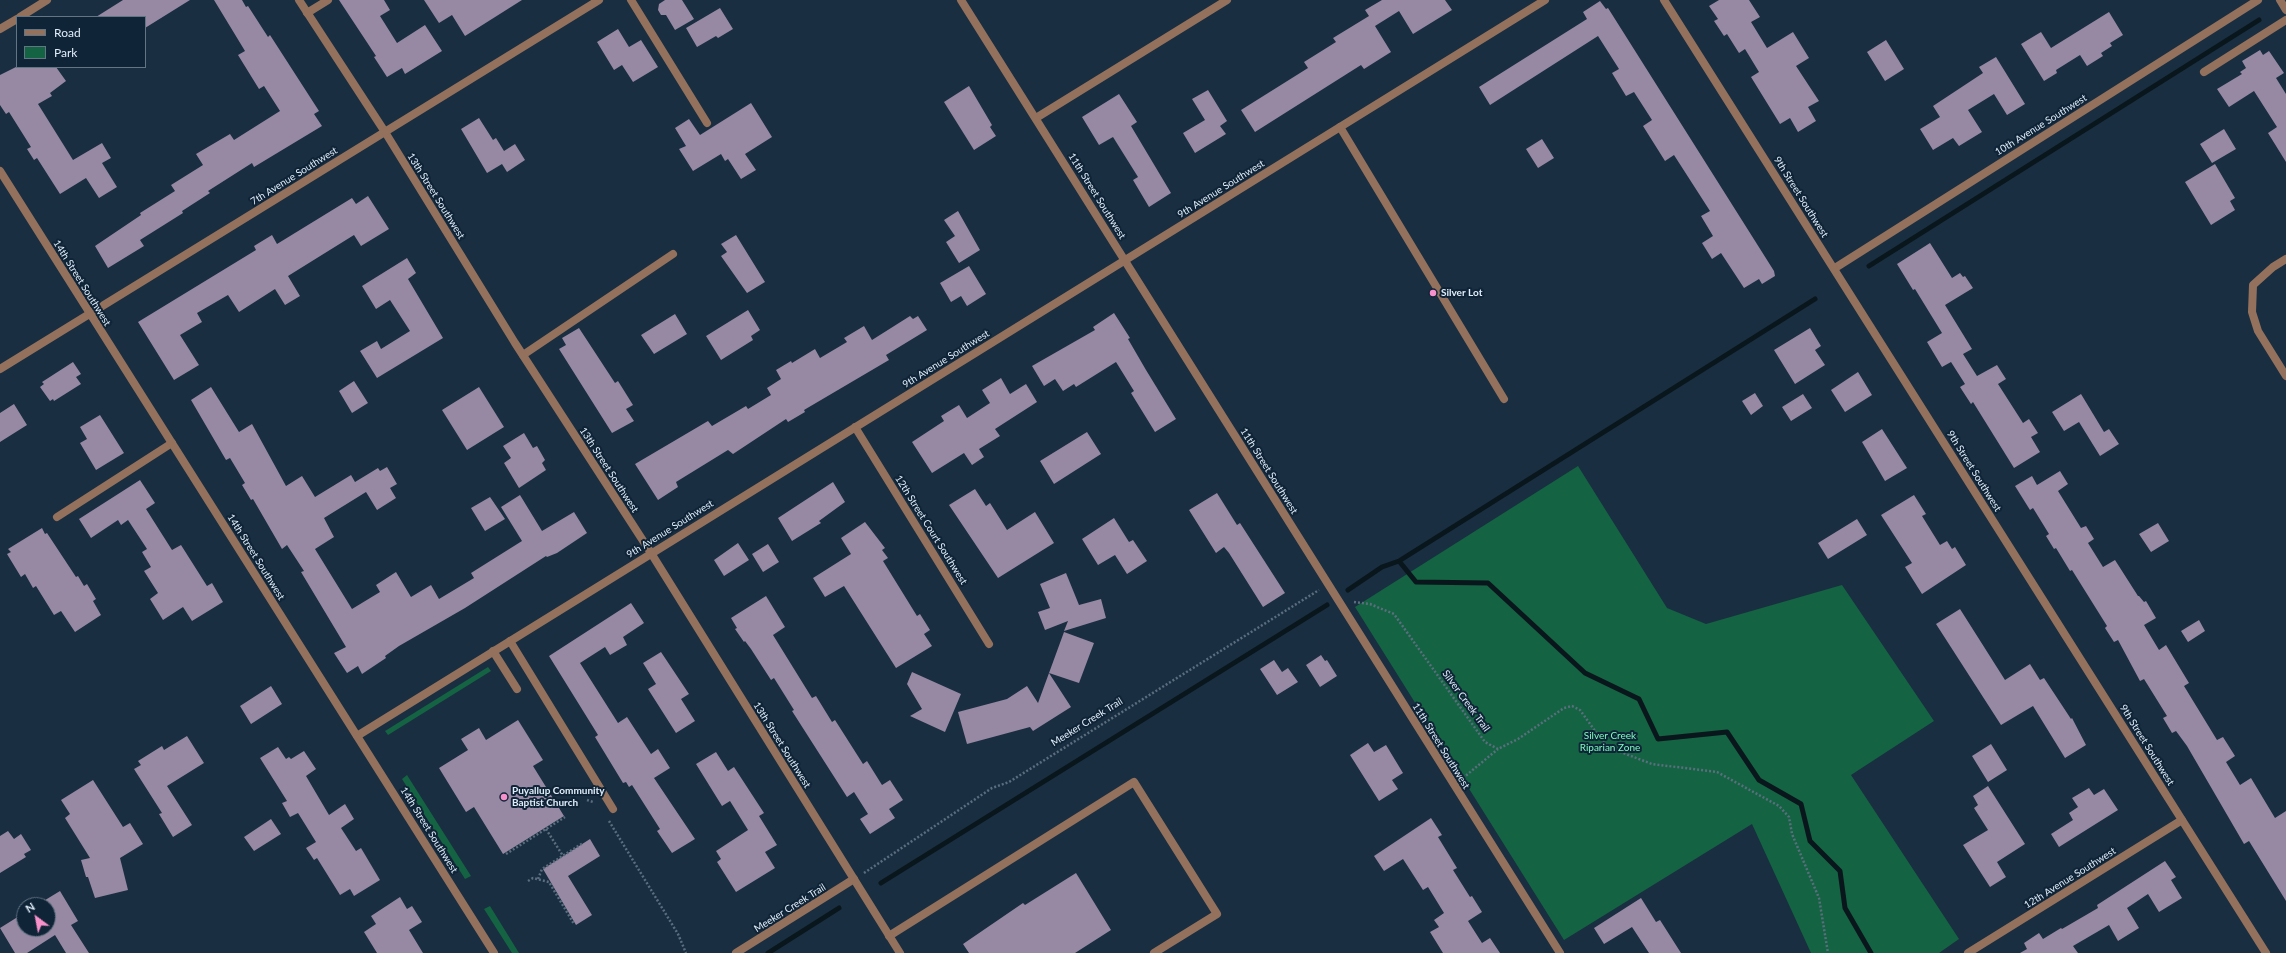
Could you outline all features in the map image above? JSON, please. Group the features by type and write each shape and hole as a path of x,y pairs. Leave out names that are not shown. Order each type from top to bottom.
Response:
{"street":[{"path":"22,16 47,0"},
{"name":"13th Street Southwest","path":"299,0 385,132 523,355 651,553 900,953"},
{"path":"307,13 328,0"},
{"name":"7th Avenue Southwest","path":"0,369 599,0"},
{"path":"631,0 707,123"},
{"name":"11th Street Southwest","path":"960,0 1126,260 1560,953"},
{"path":"1036,118 1227,0"},
{"name":"9th Avenue Southwest","path":"357,736 1545,0"},
{"name":"9th Street Southwest","path":"1664,0 1835,268 2266,953"},
{"name":"10th Avenue Southwest","path":"1835,268 2258,0"},
{"path":"2280,0 2286,10"},
{"path":"0,29 16,20"},
{"path":"2204,72 2286,20"},
{"path":"1340,127 1504,399"},
{"name":"14th Street Southwest","path":"0,171 494,953"},
{"path":"523,355 673,254"},
{"path":"2286,260 2273,267 2253,285 2252,312 2258,331 2286,376"},
{"name":"12th Street Court Southwest","path":"855,427 989,644"},
{"path":"57,516 172,443"},
{"path":"510,641 613,809"},
{"path":"493,651 517,688"},
{"path":"889,936 1134,782 1217,914 1154,953"},
{"name":"12th Avenue Southwest","path":"1968,953 2182,820"},
{"name":"Meeker Creek Trail","path":"736,953 854,880"}],"path":[{"name":"Meeker Creek Trail","path":"864,874 992,788 1009,782 1321,589"},
{"name":"Silver Creek Trail","path":"1351,602 1370,604 1394,614 1485,742 1498,749"},
{"path":"1454,784 1498,749 1518,739 1564,708 1572,706 1580,710 1603,742 1610,748 1652,764 1717,772 1779,806 1789,817 1792,834 1819,898 1828,953"},
{"path":"587,800 597,803"},
{"path":"606,816 674,928 686,953"},
{"path":"506,854 565,817"},
{"path":"546,829 563,856"},
{"path":"538,878 542,869 583,843"},
{"path":"559,850 570,852"},
{"path":"528,881 538,878 549,882 574,924"}],"green space":[{"name":"Silver Creek Riparian Zone","path":"1578,466 1667,608 1706,624 1842,585 1934,721 1851,775 1959,939 1939,953 1811,953 1752,824 1564,940 1355,607"},
{"path":"488,667 491,671 388,735 385,731"},
{"path":"407,775 471,876 465,879 402,779"},
{"path":"490,906 519,953 512,953 484,909"}],"building":[{"path":"123,0 190,0 146,27 146,16 98,16"},
{"path":"214,0 242,0 246,7 248,6 268,37 270,35 319,111 314,114 322,126 254,167 252,163 208,191 210,193 182,211 183,213 140,240 144,246 108,268 95,246 141,215 140,213 175,191 171,185 203,165 196,154 230,134 234,140 280,111 264,86 259,89 238,55 245,51"},
{"path":"339,0 384,0 390,10 380,16 397,43 425,25 442,51 405,74 402,68 387,77 374,57 376,56"},
{"path":"424,0 522,0 465,36 452,15 439,23"},
{"path":"665,0 682,0 694,19 675,30 666,15 661,15 658,10 659,4"},
{"path":"1382,0 1445,0 1452,10 1413,34 1399,11 1375,26 1391,52 1364,69 1361,65 1255,132 1241,110 1308,68 1304,62 1336,42 1333,38 1369,16 1365,10"},
{"path":"1719,0 1749,0 1760,17 1751,22 1767,48 1793,32 1809,58 1796,66 1819,101 1808,107 1816,121 1798,132 1790,118 1780,124 1751,77 1759,72 1745,49 1739,53 1727,34 1724,36 1714,21 1718,19 1709,6"},
{"path":"1600,1 1606,9 1608,8 1774,271 1775,276 1762,284 1759,279 1744,288 1721,253 1712,259 1702,243 1713,236 1701,216 1710,211 1674,155 1665,161 1643,126 1652,120 1634,92 1626,96 1612,73 1619,69 1598,36 1490,105 1479,87 1587,19 1583,12"},
{"path":"720,8 733,29 718,38 716,36 697,47 686,28"},
{"path":"2109,12 2123,35 2110,43 2112,46 2101,53 2103,56 2087,66 2080,55 2056,70 2057,73 2044,81 2021,44 2041,32 2051,48"},
{"path":"618,29 629,47 641,40 658,67 633,82 622,65 614,70 597,42"},
{"path":"1886,40 1904,69 1885,81 1867,52"},
{"path":"2260,50 2263,55 2269,51 2284,73 2276,78 2286,94 2286,162 2268,133 2277,127 2254,91 2229,107 2217,89 2242,74 2240,72 2246,68 2242,61"},
{"path":"1996,57 2025,104 2007,115 1994,94 1968,110 1982,132 1959,146 1953,138 1933,150 1920,129 1940,117 1933,106 1983,73 1979,67"},
{"path":"16,67 57,68 66,81 50,93 52,96 38,104 73,160 102,143 111,158 102,163 117,187 99,198 86,178 60,194 37,158 34,160 27,149 31,147 9,112 6,114 0,105 0,75"},
{"path":"969,86 992,125 990,127 996,136 974,150 944,102"},
{"path":"1208,90 1227,121 1220,126 1226,134 1195,153 1183,133 1205,120 1192,99"},
{"path":"1119,94 1137,122 1131,126 1171,193 1149,207 1133,180 1138,177 1113,137 1099,145 1082,117"},
{"path":"751,103 772,137 745,154 756,170 741,179 728,159 725,161 721,154 693,171 679,149 686,146 675,128 689,119 700,135"},
{"path":"479,118 493,140 496,138 504,151 515,144 525,160 507,172 502,164 487,173 461,129"},
{"path":"2224,129 2236,149 2212,163 2200,144"},
{"path":"1542,139 1554,158 1538,168 1526,149"},
{"path":"2215,164 2235,198 2230,201 2235,210 2211,225 2185,182"},
{"path":"368,196 389,229 361,246 354,235 288,276 300,296 285,305 275,289 239,312 228,295 197,313 202,322 180,335 199,365 174,380 138,322 256,250 254,246 272,235 277,244 352,198 356,204"},
{"path":"958,211 980,250 959,263 946,242 955,236 944,220"},
{"path":"736,235 765,282 747,293 721,256 727,252 721,244"},
{"path":"1930,243 1952,278 1960,273 1963,277 1965,276 1973,288 1945,305 1972,349 1963,354 1977,376 1997,365 2006,379 1998,384 2023,423 2029,419 2038,433 2031,437 2040,452 2014,468 1973,402 1971,404 1960,387 1965,384 1951,362 1942,367 1927,342 1942,333 1915,289 1913,290 1897,264"},
{"path":"407,258 416,273 408,279 443,338 377,378 360,351 377,341 381,349 410,331 390,300 376,309 362,286"},
{"path":"969,266 986,294 967,306 961,296 951,302 940,283"},
{"path":"748,310 760,330 751,336 753,340 721,360 706,336"},
{"path":"1114,313 1176,419 1155,432 1131,393 1134,391 1116,362 1076,387 1074,384 1063,391 1055,379 1044,386 1032,366 1095,330 1093,327"},
{"path":"675,314 687,334 654,354 641,335"},
{"path":"910,316 913,319 918,316 927,330 886,355 889,360 804,410 805,412 788,422 786,419 733,454 728,450 676,482 678,487 658,500 635,464 708,421 712,426 746,406 748,409 771,395 767,388 781,379 776,370 791,361 792,363 815,349 820,358 847,342 844,338 864,326 872,340"},
{"path":"579,328 615,383 618,381 633,405 626,409 634,421 612,433 559,349 566,345 562,338"},
{"path":"1810,328 1821,346 1815,350 1825,365 1795,384 1774,350"},
{"path":"73,362 81,374 76,377 81,384 54,401 53,399 50,401 40,387 44,384 42,382"},
{"path":"1858,372 1872,395 1845,412 1831,390"},
{"path":"1001,378 1010,394 1026,384 1037,402 995,429 1000,436 979,449 984,457 972,465 964,453 932,473 912,442 944,421 941,416 959,405 967,418 990,403 982,390"},
{"path":"354,381 368,403 352,413 339,391"},
{"path":"211,387 239,432 252,424 286,486 302,476 315,497 351,475 355,482 378,468 380,471 387,467 397,484 390,488 396,498 377,510 366,492 324,518 334,537 315,549 352,609 380,592 376,585 396,572 411,597 431,585 439,599 474,578 471,573 522,541 501,507 520,495 542,531 574,512 587,533 557,553 547,557 546,556 465,608 399,646 385,656 386,658 362,674 358,666 347,673 334,653 346,647 301,572 304,571 287,545 282,549 253,499 251,500 242,485 245,483 230,458 226,460 191,400"},
{"path":"479,387 504,427 467,450 442,410"},
{"path":"1755,393 1763,406 1751,415 1742,401"},
{"path":"1803,394 1812,408 1791,421 1782,407"},
{"path":"2081,394 2104,432 2109,429 2119,444 2100,456 2079,422 2064,431 2052,412"},
{"path":"14,404 27,425 0,442 0,413"},
{"path":"100,415 124,453 96,470 80,443 87,439 80,427"},
{"path":"1882,429 1907,468 1885,481 1862,442"},
{"path":"1087,432 1101,454 1054,484 1040,461"},
{"path":"524,433 533,448 537,446 545,460 542,463 546,470 519,488 504,463 511,458 503,446"},
{"path":"2060,471 2068,484 2058,491 2081,528 2086,526 2094,539 2088,543 2103,567 2115,560 2138,596 2144,602 2146,601 2156,618 2144,625 2159,650 2166,645 2189,683 2184,686 2217,740 2223,737 2235,756 2226,762 2240,785 2251,778 2275,818 2286,811 2286,901 2249,841 2244,844 2187,746 2176,731 2172,733 2163,718 2167,716 2144,679 2140,681 2118,640 2114,642 2105,628 2107,626 2072,570 2070,571 2056,548 2054,549 2046,536 2049,534 2033,508 2030,510 2015,486 2032,476 2037,485"},
{"path":"140,480 155,503 146,509 172,550 181,545 207,586 212,583 223,602 192,621 183,607 163,620 150,599 158,593 144,571 151,567 142,552 147,549 128,520 121,525 118,520 91,538 79,519"},
{"path":"833,482 845,502 819,521 821,523 792,541 778,518"},
{"path":"975,489 986,506 990,503 1007,530 1035,512 1054,543 998,578 949,505"},
{"path":"1217,493 1237,525 1240,523 1285,593 1263,607 1229,553 1224,547 1216,553 1189,510"},
{"path":"1914,495 1926,514 1922,516 1940,545 1947,541 1952,549 1955,547 1966,565 1922,594 1905,567 1912,563 1881,515"},
{"path":"490,497 505,519 485,531 471,508"},
{"path":"1114,518 1129,542 1133,540 1147,561 1127,574 1115,555 1098,565 1082,539"},
{"path":"1857,519 1867,535 1828,559 1818,543"},
{"path":"865,522 885,548 882,550 888,558 883,561 917,616 920,614 930,630 924,634 932,646 896,668 844,586 825,597 813,578 851,554 841,538"},
{"path":"2158,523 2169,541 2151,552 2139,534"},
{"path":"42,528 45,534 47,533 76,577 78,576 84,586 87,584 96,599 93,601 101,615 75,632 61,611 54,615 36,586 33,588 25,574 21,577 7,554 11,552 8,549"},
{"path":"738,543 749,560 724,576 714,560"},
{"path":"768,544 779,562 763,572 752,554"},
{"path":"1066,573 1079,605 1101,599 1106,618 1064,631 1068,621 1045,630 1038,612 1050,608 1040,584"},
{"path":"766,596 785,627 773,635 812,698 816,696 832,722 835,720 863,764 867,761 882,785 890,780 903,800 889,809 895,818 870,834 860,819 868,814 854,792 847,797 792,711 794,710 774,678 771,680 751,649 735,629 737,628 731,618"},
{"path":"631,603 644,623 623,637 627,645 610,655 605,647 580,663 618,723 627,717 651,754 658,749 670,768 654,778 695,839 672,853 657,831 660,829 632,785 629,787 626,782 623,783 595,737 598,735 549,656"},
{"path":"1960,609 2005,680 2030,664 2040,680 2044,678 2071,719 2072,718 2086,745 2065,758 2033,706 2001,725 1936,624"},
{"path":"2199,620 2205,631 2188,642 2181,631"},
{"path":"1064,632 1094,643 1079,683 1049,673"},
{"path":"661,652 689,694 681,699 695,721 676,733 648,689 656,684 643,663"},
{"path":"1321,655 1325,661 1327,660 1337,676 1320,687 1306,665"},
{"path":"1274,660 1282,672 1288,668 1298,682 1277,695 1260,669"},
{"path":"912,672 961,694 945,732 910,716 922,709 907,684"},
{"path":"1049,673 1071,707 1033,731 1030,727 967,744 958,712 1007,699 1027,686 1038,703"},
{"path":"271,686 282,704 251,724 240,706"},
{"name":"Puyallup Community Baptist Church","path":"518,720 543,760 533,766 564,816 503,854 474,807 466,812 439,768 468,750 461,739 479,728 486,740"},
{"path":"187,736 204,763 167,786 192,825 173,837 159,814 162,813 134,769 141,765 138,761 162,746 164,750"},
{"path":"1368,743 1374,752 1386,745 1403,773 1392,780 1398,789 1379,801 1350,755"},
{"path":"1991,744 2007,770 1988,782 1972,756"},
{"path":"278,747 286,759 289,757 291,759 304,751 316,769 306,776 329,815 345,804 354,819 341,828 356,851 361,848 380,880 354,896 350,889 340,895 317,858 314,860 306,848 316,842 298,813 290,817 282,803 287,801 260,758"},
{"path":"716,752 728,771 734,767 764,813 759,816 777,845 765,852 775,868 736,892 717,862 721,859 716,851 748,830 730,801 722,806 696,764"},
{"path":"93,780 123,827 130,823 143,844 120,858 128,890 95,898 81,860 90,858 65,818 70,814 61,800"},
{"path":"1988,786 2025,844 1997,862 2006,877 1990,887 1963,845 1988,830 1974,808 1978,805 1973,796"},
{"path":"2089,788 2094,795 2104,789 2118,810 2059,847 2051,834 2073,820 2069,813 2078,807 2072,798"},
{"path":"1431,818 1442,835 1438,837 1457,868 1453,870 1470,897 1472,896 1482,912 1468,921 1482,943 1490,938 1500,953 1443,953 1430,932 1439,927 1434,920 1444,913 1428,887 1423,890 1403,859 1384,871 1374,856"},
{"path":"271,819 281,834 254,851 244,837"},
{"path":"8,831 14,839 21,834 31,850 24,854 26,857 0,873 0,836"},
{"path":"590,839 600,856 568,876 592,915 576,925 543,869"},
{"path":"2165,861 2176,877 2171,880 2182,898 2159,912 2148,894 2127,908 2139,928 2118,941 2109,925 2073,946 2078,953 2020,953 2027,949 2024,943 2039,933 2043,939 2061,928 2062,929 2098,908 2097,905"},
{"path":"1076,873 1111,930 1075,953 969,953 963,944 1023,903 1025,905"},
{"path":"60,891 78,921 71,925 89,953 66,953 56,937 56,897 50,897"},
{"path":"400,897 407,909 412,906 422,922 409,930 423,953 377,953 364,932 376,924 371,916"},
{"path":"1641,898 1656,922 1660,920 1681,953 1649,953 1632,927 1604,944 1594,928"},
{"path":"16,918 16,937 52,937 27,953 15,953 0,928"}],"waterway":[{"path":"1869,266 2259,20"},
{"path":"1399,561 1815,299"},
{"path":"1348,590 1382,567 1399,561 1416,582 1488,583 1585,673 1639,699 1658,739 1727,732 1759,780 1801,804 1810,841 1840,871 1845,908 1871,953"},
{"path":"881,883 1327,605"},
{"path":"768,953 839,908"}],"place":[{"name":"Silver Lot","path":"1433,293"},
{"name":"Puyallup Community Baptist Church","path":"504,797"}]}
